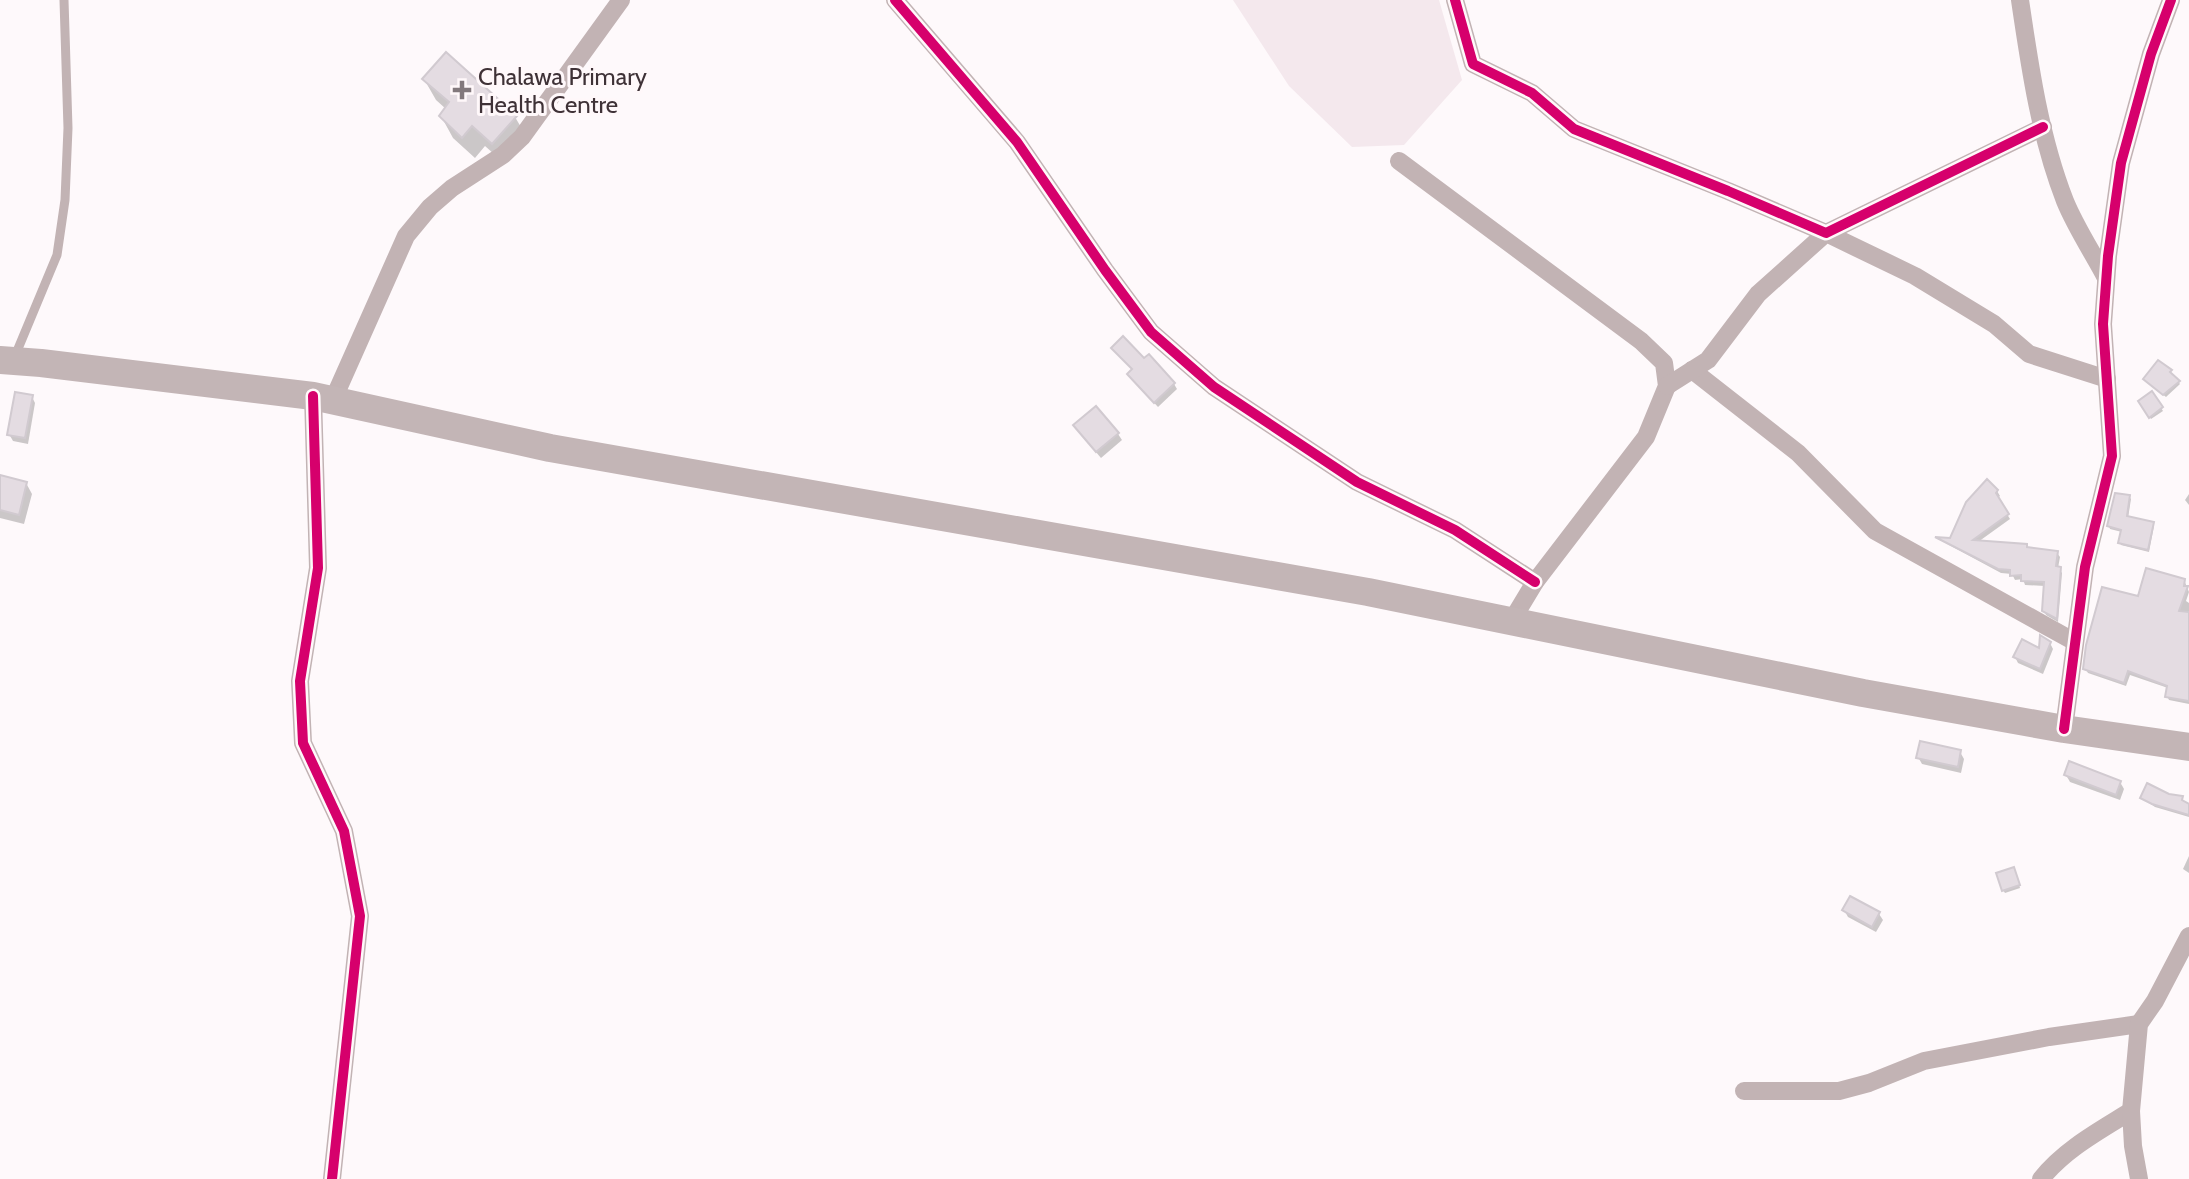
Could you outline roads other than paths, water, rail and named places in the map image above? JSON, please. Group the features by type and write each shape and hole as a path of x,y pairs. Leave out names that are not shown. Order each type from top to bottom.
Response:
{"main road":[{"path":"6,360 323,398 550,448 1368,592 1863,693 2064,729 2189,747"}],"street":[{"path":"332,1179 360,916 344,831 303,743 300,681 318,568 323,398 406,236 430,206 452,188 503,155 522,137 621,0"},
{"path":"895,0 1017,142 1105,270 1152,332 1214,387 1357,482 1455,530 1535,582"},
{"path":"1455,0 1473,64 1532,93 1574,129 1826,233 1915,276 1994,324 2029,354 2107,379"},
{"path":"2020,0 2035,94 2066,203 2106,278"},
{"path":"2064,729 2085,567 2112,456 2103,324 2106,278 2121,163 2151,54 2171,0"},
{"path":"1667,387 1708,360 1758,293 1826,233 2043,127"},
{"path":"1399,161 1641,341 1664,363 1667,387 1646,437 1535,582 1511,622"},
{"path":"1692,370 1798,453 1875,531 2075,642"},
{"path":"2139,1179 2133,1146 2131,1111 2139,1024 2155,1002 2189,936"},
{"path":"1744,1091 1839,1091 1868,1083 1924,1061 2049,1037 2139,1024"},
{"path":"2041,1179 2053,1164 2069,1151 2131,1111"}],"lane":[{"path":"6,360 57,255 63,214 68,128 64,0"}],"place":[{"name":"Chalawa Primary Health Centre","path":"462,90"}]}
